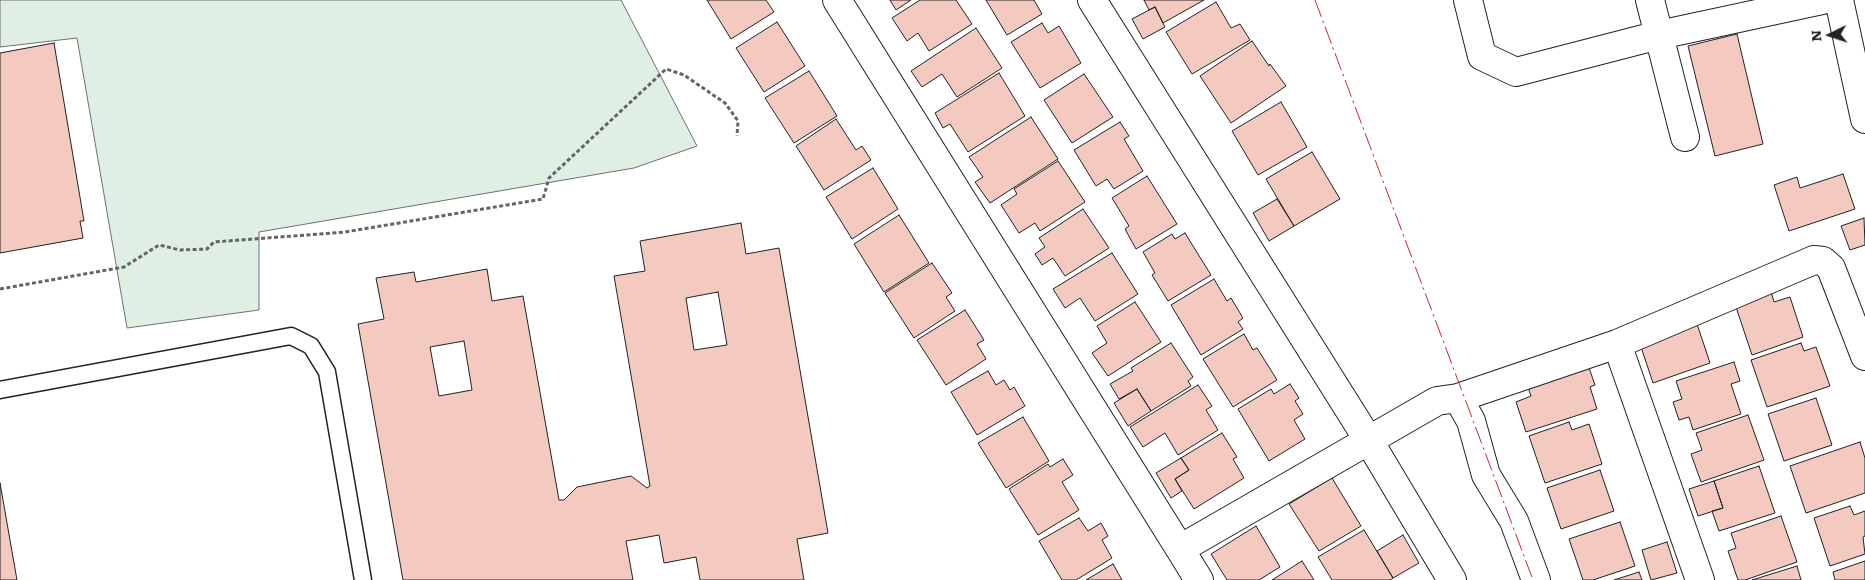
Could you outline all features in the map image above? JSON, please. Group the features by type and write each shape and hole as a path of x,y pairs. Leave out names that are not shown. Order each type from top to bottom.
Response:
{"street":[{"path":"837,0 1199,580"},
{"path":"1092,0 1369,441 1452,580"},
{"path":"1468,0 1482,56 1516,72 1659,35 1822,0"},
{"path":"1650,0 1685,137"},
{"path":"1839,0 1865,119"},
{"path":"1180,549 1437,401 1458,398 1617,344 1814,260 1824,261 1831,268 1865,356"},
{"path":"1617,344 1700,580"},
{"path":"1458,398 1472,421 1486,475 1514,521 1536,580"}],"lane":[{"path":"0,390 291,336 311,346 327,372 363,580"}],"path":[{"path":"0,289 124,267 159,245 180,250 207,249 214,242 345,232 543,199 549,178 666,69 684,75 725,103 738,121 737,136"}],"green space":[{"path":"0,0 621,0 697,146 634,168 259,232 259,310 127,328 77,38 0,47"}],"building":[{"path":"707,0 766,0 774,12 731,39"},
{"path":"890,0 911,0 896,10"},
{"path":"920,0 956,0 972,24 929,51 918,33 907,41 892,18"},
{"path":"986,0 1034,0 1042,14 1007,35"},
{"path":"1144,0 1204,0 1163,23 1155,7 1149,10"},
{"path":"1216,2 1231,28 1240,24 1250,40 1192,74 1166,32"},
{"path":"1155,7 1165,27 1143,39 1132,19"},
{"path":"777,22 805,66 764,92 736,48"},
{"path":"1042,23 1048,33 1059,26 1081,63 1040,88 1011,42"},
{"path":"976,28 1002,68 957,97 942,74 922,87 911,71"},
{"path":"1737,34 1763,144 1715,156 1688,46"},
{"path":"1252,41 1269,66 1270,64 1286,86 1231,123 1200,76"},
{"path":"54,43 84,221 80,221 83,238 0,253 0,53"},
{"path":"809,71 837,116 794,143 765,98"},
{"path":"999,73 1025,116 968,152 950,124 943,128 935,113"},
{"path":"1084,74 1113,117 1072,143 1044,100"},
{"path":"1281,102 1307,147 1258,175 1232,131"},
{"path":"1031,117 1058,159 990,203 975,182 983,177 969,157"},
{"path":"836,119 856,150 862,146 871,160 824,190 796,146"},
{"path":"1120,122 1129,136 1124,139 1143,171 1114,189 1107,179 1096,186 1074,150"},
{"path":"1312,152 1340,199 1294,226 1266,179"},
{"path":"1058,161 1085,202 1040,231 1035,223 1019,233 1001,205 1017,194 1014,189"},
{"path":"873,168 898,209 852,239 826,197"},
{"path":"1843,174 1855,209 1789,231 1774,185 1797,177 1800,188"},
{"path":"1147,176 1177,224 1136,249 1125,229 1129,226 1112,198"},
{"path":"1277,199 1294,226 1269,241 1253,213"},
{"path":"1083,209 1109,248 1065,276 1053,258 1042,265 1035,254 1045,247 1039,238"},
{"path":"899,215 929,263 884,292 854,244"},
{"path":"1864,218 1865,245 1850,250 1841,226"},
{"path":"741,223 746,254 779,248 828,533 797,539 804,580 700,580 696,557 664,563 659,535 626,541 633,580 403,580 358,324 384,319 376,278 414,272 416,282 487,269 492,301 523,296 559,500 564,500 577,487 631,476 647,488 650,486 614,276 645,271 640,241","holes":["718,292 727,345 694,350 686,298","464,341 472,390 439,396 430,347"]},
{"path":"1185,233 1211,275 1168,301 1152,275 1155,273 1143,252 1172,234 1175,239"},
{"path":"1112,253 1138,294 1095,321 1080,298 1065,308 1053,289"},
{"path":"932,263 952,293 946,297 955,311 914,338 885,293"},
{"path":"1214,279 1227,301 1231,298 1243,318 1238,322 1243,329 1201,355 1171,305"},
{"path":"1770,288 1774,302 1790,297 1803,337 1752,355 1734,301"},
{"path":"1135,302 1161,342 1108,376 1092,353 1107,343 1097,326"},
{"path":"965,310 984,340 977,344 986,359 946,385 917,340"},
{"path":"1697,324 1710,363 1653,383 1640,344"},
{"path":"1244,334 1253,350 1257,348 1277,380 1233,407 1203,359"},
{"path":"1171,343 1193,377 1188,381 1191,386 1151,411 1137,389 1119,399 1110,384 1133,371 1131,368"},
{"path":"1801,343 1804,351 1816,347 1830,386 1767,407 1751,360"},
{"path":"1587,362 1595,385 1590,387 1597,409 1526,432 1516,402 1531,396 1526,382"},
{"path":"1734,362 1740,381 1731,384 1741,414 1693,430 1689,417 1679,420 1673,402 1682,399 1676,381"},
{"path":"988,371 996,385 1004,380 1010,390 1014,387 1025,406 977,435 951,392"},
{"path":"1290,384 1299,398 1295,401 1303,414 1294,420 1305,439 1269,461 1238,409 1271,389 1274,394"},
{"path":"1198,385 1212,406 1206,410 1218,430 1178,455 1165,433 1143,447 1130,427"},
{"path":"1137,389 1151,411 1128,426 1114,403"},
{"path":"1816,398 1832,445 1784,461 1768,414"},
{"path":"1748,415 1764,460 1701,482 1691,454 1702,450 1696,433"},
{"path":"1023,417 1049,461 1006,488 978,443"},
{"path":"1569,422 1572,430 1589,424 1602,464 1545,483 1529,436"},
{"path":"1222,433 1237,457 1233,459 1244,478 1194,509 1175,479 1189,470 1181,458"},
{"path":"1860,442 1865,458 1865,493 1806,513 1790,466"},
{"path":"1181,458 1189,470 1175,479 1182,491 1171,498 1156,473"},
{"path":"1063,459 1073,475 1062,482 1079,510 1038,535 1009,489 1048,464 1050,467"},
{"path":"1759,466 1775,513 1719,531 1712,511 1723,508 1714,481"},
{"path":"1600,470 1614,511 1561,529 1547,488"},
{"path":"1332,478 1361,526 1319,551 1289,504"},
{"path":"1714,481 1723,508 1698,516 1689,489"},
{"path":"0,483 17,580 0,580"},
{"path":"1850,506 1854,515 1865,511 1865,536 1863,537 1865,554 1830,566 1814,518"},
{"path":"1781,516 1797,562 1745,580 1738,580 1728,551 1736,548 1731,533"},
{"path":"1079,518 1088,531 1101,523 1108,536 1102,540 1112,558 1076,580 1062,580 1039,541"},
{"path":"1620,522 1635,566 1593,580 1583,580 1569,539"},
{"path":"1256,526 1280,567 1259,580 1227,580 1211,554"},
{"path":"1364,530 1393,578 1390,580 1332,580 1318,557"},
{"path":"1403,535 1419,563 1393,578 1377,551"},
{"path":"1667,542 1677,573 1651,580 1642,550"},
{"path":"1302,561 1314,580 1272,580"},
{"path":"1865,561 1865,580 1835,580 1833,572"},
{"path":"1113,564 1122,580 1086,580"},
{"path":"1797,566 1801,580 1752,580"},
{"path":"1639,572 1642,580 1614,580"}],"power":[{"path":"1315,0 1533,580"}]}
